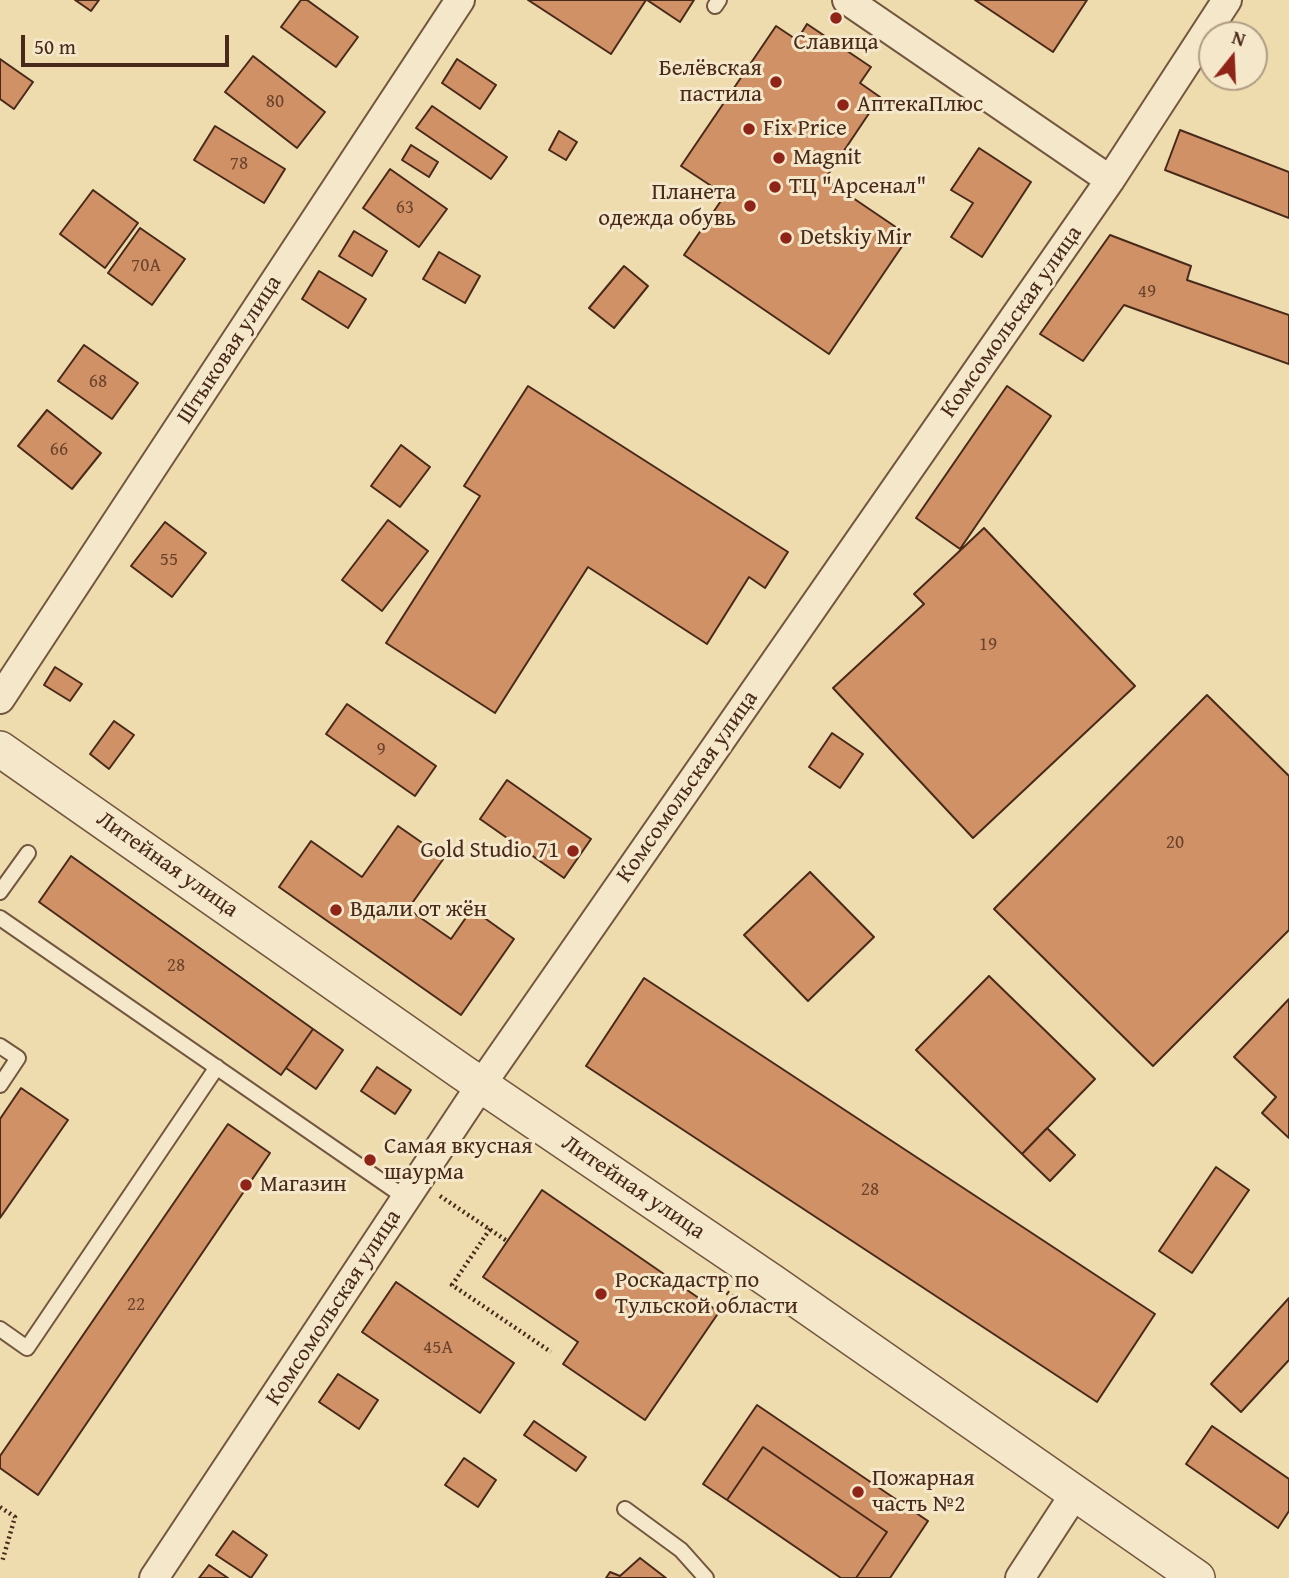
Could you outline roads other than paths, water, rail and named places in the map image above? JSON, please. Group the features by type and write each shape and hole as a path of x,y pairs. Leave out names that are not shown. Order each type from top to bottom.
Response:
{"street":[{"name":"Штыковая улица","path":"0,699 460,0"},
{"path":"848,0 1110,180"},
{"name":"Комсомольская улица","path":"154,1578 481,1085 1110,180 1227,0"},
{"name":"Литейная улица","path":"0,749 481,1085 772,1282 1198,1578"},
{"path":"1020,1578 1076,1493"}],"lane":[{"path":"0,892 28,853"},
{"path":"0,918 406,1198"},
{"path":"0,1046 18,1058 0,1085"},
{"path":"0,1329 27,1348 217,1067"},
{"path":"625,1509 681,1550 706,1578"}],"place":[{"name":"Славица","path":"836,18"},
{"name":"Белёвская пастила","path":"776,82"},
{"name":"АптекаПлюс","path":"843,105"},
{"name":"Fix Price","path":"749,129"},
{"name":"Magnit","path":"779,158"},
{"name":"ТЦ \"Арсенал\"","path":"775,187"},
{"name":"Планета одежда обувь","path":"750,206"},
{"name":"Detskiy Mir","path":"786,238"},
{"name":"Gold Studio 71","path":"573,851"},
{"name":"Вдали от жён","path":"336,910"},
{"name":"Самая вкусная шаурма","path":"370,1160"},
{"name":"Магазин","path":"246,1185"},
{"name":"Роскадастр по Тульской области","path":"601,1294"},
{"name":"Пожарная часть №2","path":"858,1492"}]}
